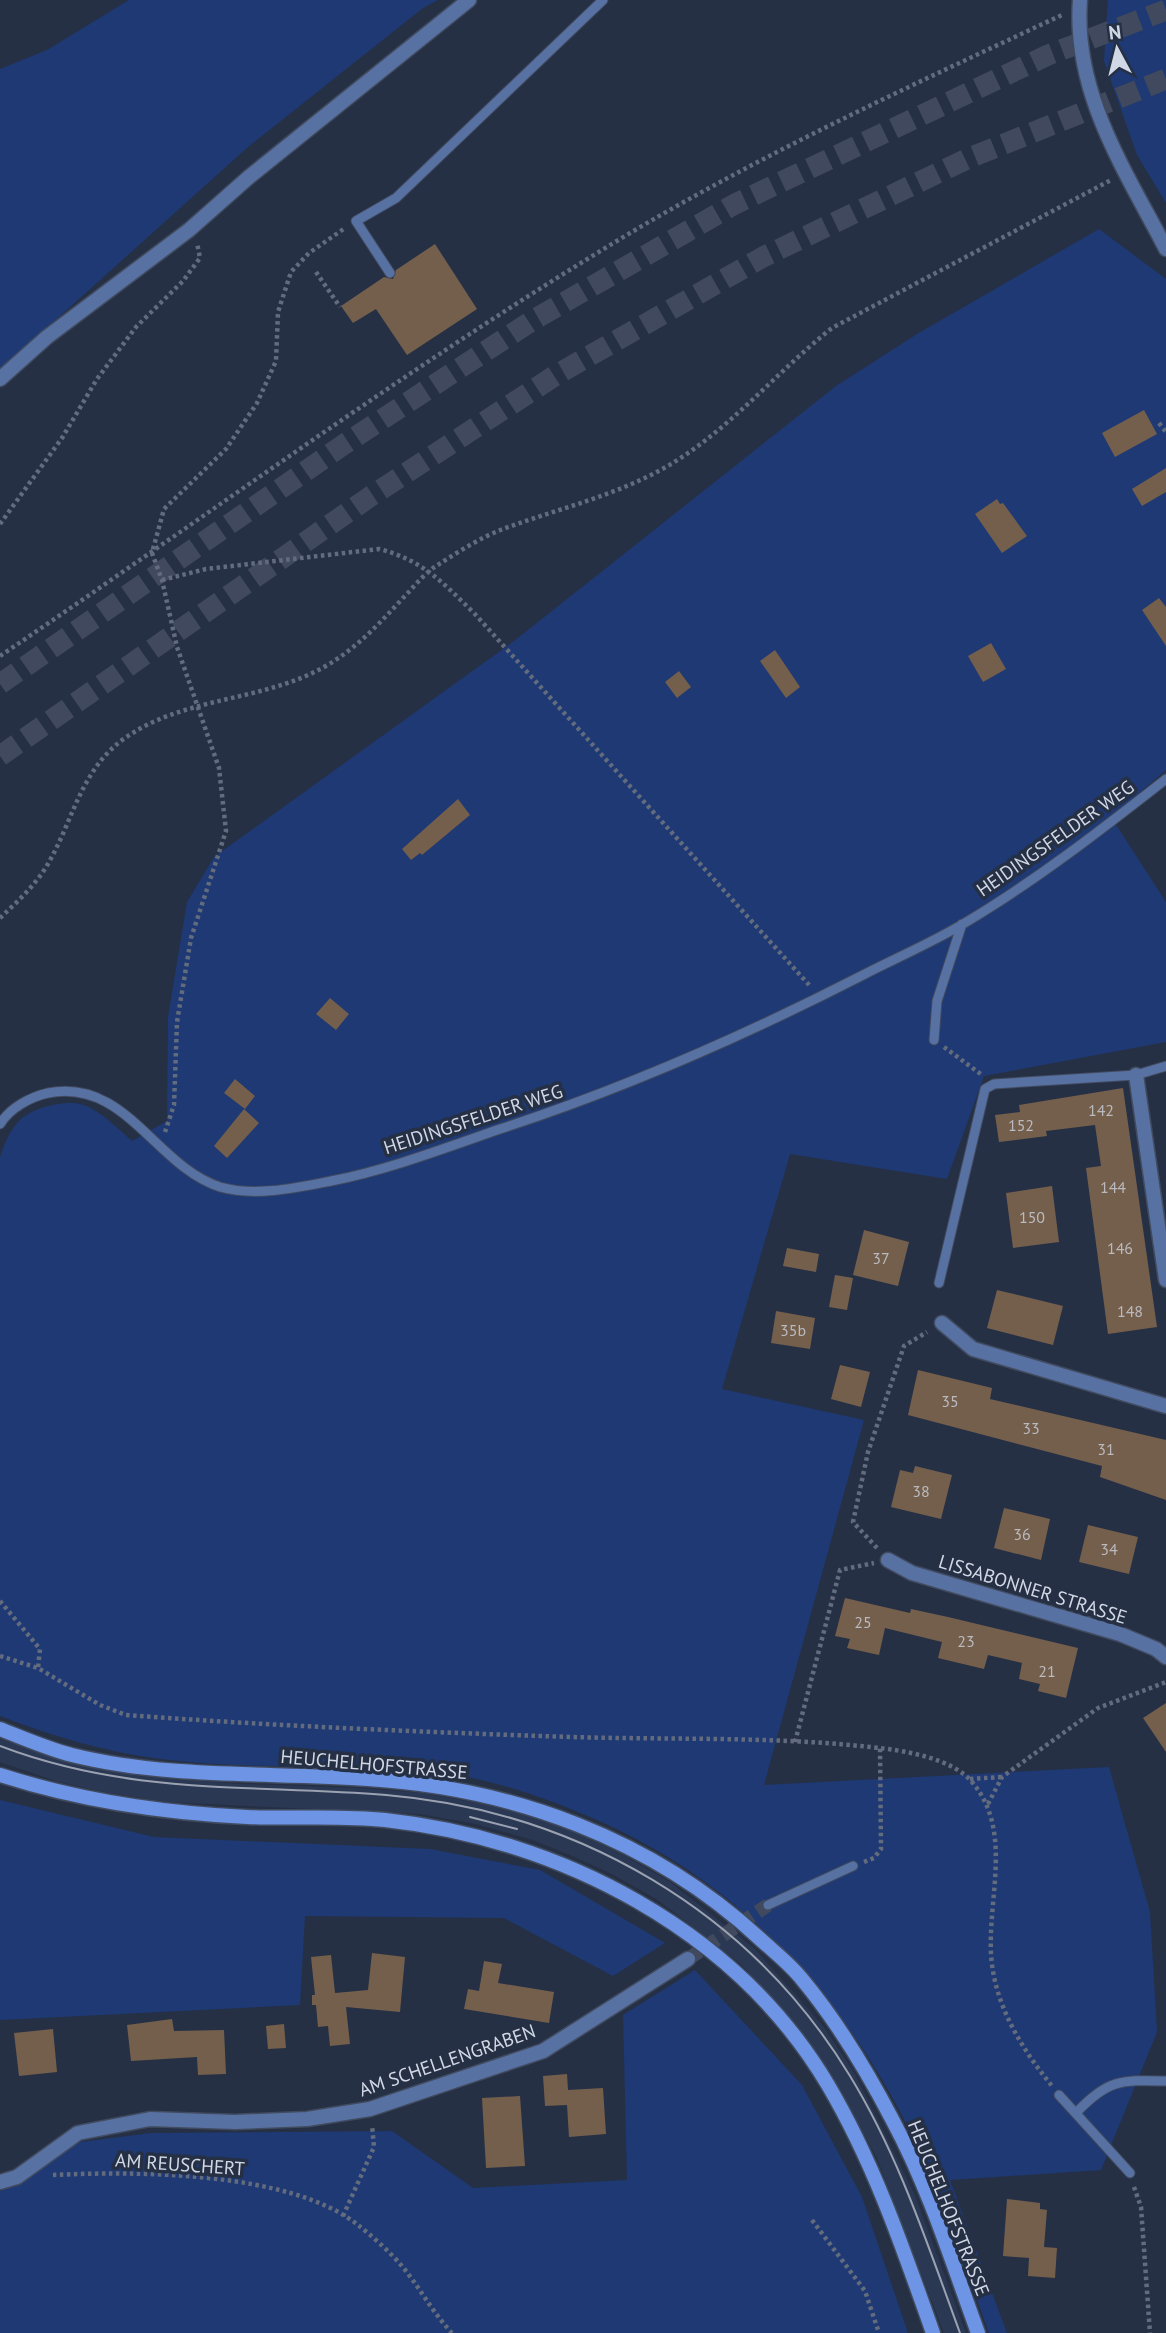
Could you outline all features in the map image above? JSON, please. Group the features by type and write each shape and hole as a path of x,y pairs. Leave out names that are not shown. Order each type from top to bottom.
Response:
{"main road":[{"name":"HEUCHELHOFSTRASSE","path":"0,1729 71,1755 166,1770 368,1779 475,1791 586,1826 662,1865 734,1915 799,1976 832,2020 894,2123 925,2192 978,2333"},
{"path":"0,1775 68,1795 159,1812 383,1820 455,1830 514,1846 575,1868 639,1901 717,1958 777,2014 827,2084 884,2195 933,2333"}],"street":[{"path":"0,379 47,337 189,230 249,177 469,0"},
{"path":"1079,3 1084,68 1095,109 1166,249"},
{"path":"1136,1075 1166,1280"},
{"path":"942,1323 973,1349 1166,1406"},
{"name":"LISSABONNER STRASSE","path":"888,1560 912,1573 1120,1634 1156,1649 1166,1657"},
{"name":"AM SCHELLENGRABEN","path":"0,2182 17,2176 78,2133 138,2121 307,2119 370,2109 542,2051 688,1959"}],"lane":[{"path":"390,273 356,221 396,198 603,0"},
{"name":"HEIDINGSFELDER WEG","path":"0,1124 5,1115 36,1096 65,1090 92,1094 123,1112 189,1172 221,1187 265,1192 334,1181 404,1161 556,1111 685,1060 820,997 962,924 1107,825 1166,779"},
{"path":"934,1040 937,1001 962,924"},
{"path":"939,1283 985,1089 994,1084 1136,1075 1166,1066"},
{"path":"768,1905 853,1866"},
{"path":"1076,2113 1098,2090 1120,2082 1166,2081"},
{"path":"1059,2095 1130,2172"}],"path":[{"path":"0,656 461,340 602,250 758,159 1079,3"},
{"path":"0,918 23,896 48,864 80,790 104,755 126,737 172,713 298,680 323,667 358,646 430,570 500,530 576,505 664,468 709,440 757,398 792,360 832,328 1126,172"},
{"path":"161,1146 174,1105 177,1022 191,938 226,831 219,768 177,647 162,580 152,553 164,509 226,449 257,403 276,361 278,312 291,272 309,253 356,221"},
{"path":"0,524 62,438 97,379 136,327 183,281 200,258 198,245 189,230"},
{"path":"316,272 340,307"},
{"path":"1159,423 1166,432"},
{"path":"162,580 206,569 379,549 402,555 430,570 474,613 820,997"},
{"path":"934,1040 994,1084"},
{"path":"888,1560 852,1522 869,1452 904,1346"},
{"path":"795,1742 840,1570 888,1560"},
{"path":"0,1601 40,1649 38,1668"},
{"path":"0,1656 38,1668 100,1705 126,1715 570,1737 795,1742 880,1748 917,1755 954,1768 970,1779 988,1804 995,1835 991,1953 997,1989 1015,2035 1059,2095"},
{"path":"988,1804 1002,1777 1098,1708 1166,1682"},
{"path":"853,1866 874,1858 881,1849 880,1748"},
{"path":"970,1779 1002,1777"},
{"path":"343,2216 374,2147"},
{"name":"AM REUSCHERT","path":"17,2176 102,2172 241,2181 297,2195 357,2224 400,2264 452,2333"},
{"path":"1130,2172 1141,2207 1150,2333"},
{"path":"812,2220 865,2291 879,2333"}],"shaded area":[{"path":"129,0 438,0 423,8 248,147 0,370 0,69 47,50"},
{"path":"1108,0 1166,0 1166,203 1137,155 1104,61"},
{"path":"1099,229 1166,279 1166,770 1111,817 1166,902 1166,1042 984,1076 947,1179 790,1154 722,1389 864,1420 764,1785 1109,1767 1150,1912 1157,2032 1101,2170 950,2180 1007,2333 989,2333 945,2212 920,2153 891,2095 864,2051 802,1970 767,1933 687,1870 644,1843 557,1804 474,1778 431,1772 228,1765 161,1759 79,1742 0,1716 0,1157 8,1136 21,1119 51,1105 77,1103 91,1108 132,1141 167,1121 168,1017 187,902 214,857 514,641 836,386 917,334"},
{"path":"0,1739 64,1761 139,1776 423,1793 478,1803 539,1818 581,1835 670,1882 755,1949 823,2026 855,2074 914,2193 966,2333 944,2333 877,2158 837,2084 807,2039 741,1964 658,1900 612,1874 570,1855 530,1839 472,1823 419,1814 167,1802 104,1792 59,1782 0,1762"},
{"path":"0,1800 154,1837 430,1849 540,1870 665,1943 613,1976 504,1918 305,1916 300,2005 0,2020"},
{"path":"695,1970 802,2085 862,2197 908,2333 0,2333 0,2191 17,2184 80,2142 151,2133 392,2131 473,2188 627,2180 623,2015"}],"building":[{"path":"435,244 477,309 407,355 376,309 353,323 341,306 384,277 393,279 396,270"},
{"path":"1144,410 1157,434 1115,457 1102,433"},
{"path":"1166,468 1166,492 1142,506 1132,489"},
{"path":"997,499 1000,504 1003,503 1027,536 1002,553 975,514"},
{"path":"1159,598 1166,607 1166,646 1142,610"},
{"path":"991,643 1006,669 983,682 968,656"},
{"path":"775,650 800,687 786,698 760,661"},
{"path":"679,671 691,687 677,698 665,682"},
{"path":"458,799 470,815 422,855 420,853 411,860 402,849"},
{"path":"330,998 349,1014 336,1030 316,1014"},
{"path":"235,1079 255,1096 245,1109 224,1093"},
{"path":"1123,1088 1157,1327 1108,1334 1086,1168 1101,1166 1095,1125 1046,1131 1047,1136 999,1142 995,1115 1020,1112 1019,1105"},
{"path":"244,1109 259,1123 227,1158 214,1146"},
{"path":"1052,1186 1059,1242 1013,1248 1006,1193"},
{"path":"864,1230 909,1242 898,1286 853,1275"},
{"path":"787,1248 819,1254 816,1272 783,1266"},
{"path":"835,1275 853,1278 847,1310 829,1307"},
{"path":"997,1290 1063,1306 1053,1345 987,1328"},
{"path":"776,1311 815,1318 810,1349 771,1343"},
{"path":"840,1365 870,1372 861,1407 831,1399"},
{"path":"918,1370 992,1388 990,1399 1166,1440 1166,1500 1100,1477 1102,1466 908,1415"},
{"path":"915,1466 952,1475 941,1519 891,1507 900,1470 913,1473"},
{"path":"1004,1508 1050,1519 1041,1560 994,1548"},
{"path":"1088,1525 1138,1537 1129,1574 1079,1562"},
{"path":"845,1598 910,1613 911,1609 1078,1648 1066,1698 1038,1691 1040,1684 1019,1679 1022,1663 988,1655 984,1669 938,1658 942,1642 885,1628 879,1655 847,1648 850,1639 835,1636"},
{"path":"1166,1703 1166,1752 1143,1718"},
{"path":"372,1953 405,1957 400,2012 346,2007 350,2044 330,2046 328,2026 318,2027 316,2005 312,2005 312,1995 315,1995 311,1957 331,1955 335,1993 368,1990"},
{"path":"484,1961 502,1964 498,1983 554,1992 549,2023 464,2009 468,1989 479,1991"},
{"path":"172,2019 174,2031 224,2030 226,2074 198,2075 197,2057 131,2061 127,2025"},
{"path":"284,2024 286,2048 268,2049 266,2026"},
{"path":"53,2029 57,2072 19,2076 14,2033"},
{"path":"567,2074 568,2090 603,2088 606,2134 569,2137 567,2105 545,2106 543,2076"},
{"path":"520,2096 525,2166 486,2168 482,2098"},
{"path":"1007,2199 1040,2203 1040,2209 1047,2210 1044,2247 1057,2248 1055,2278 1028,2276 1029,2258 1003,2256"}],"tunnel":[{"path":"0,684 343,445 530,322 735,204 1048,55 1166,10"},
{"path":"0,756 371,496 556,375 763,257 969,158 1166,79"},
{"path":"688,1959 768,1905"}],"tram line":[{"path":"0,1746 49,1762 144,1781 386,1795 457,1805 525,1822 590,1847 652,1880 710,1919 762,1965 809,2017 850,2076 898,2170 960,2333"},
{"path":"470,1817 517,1829"}]}
